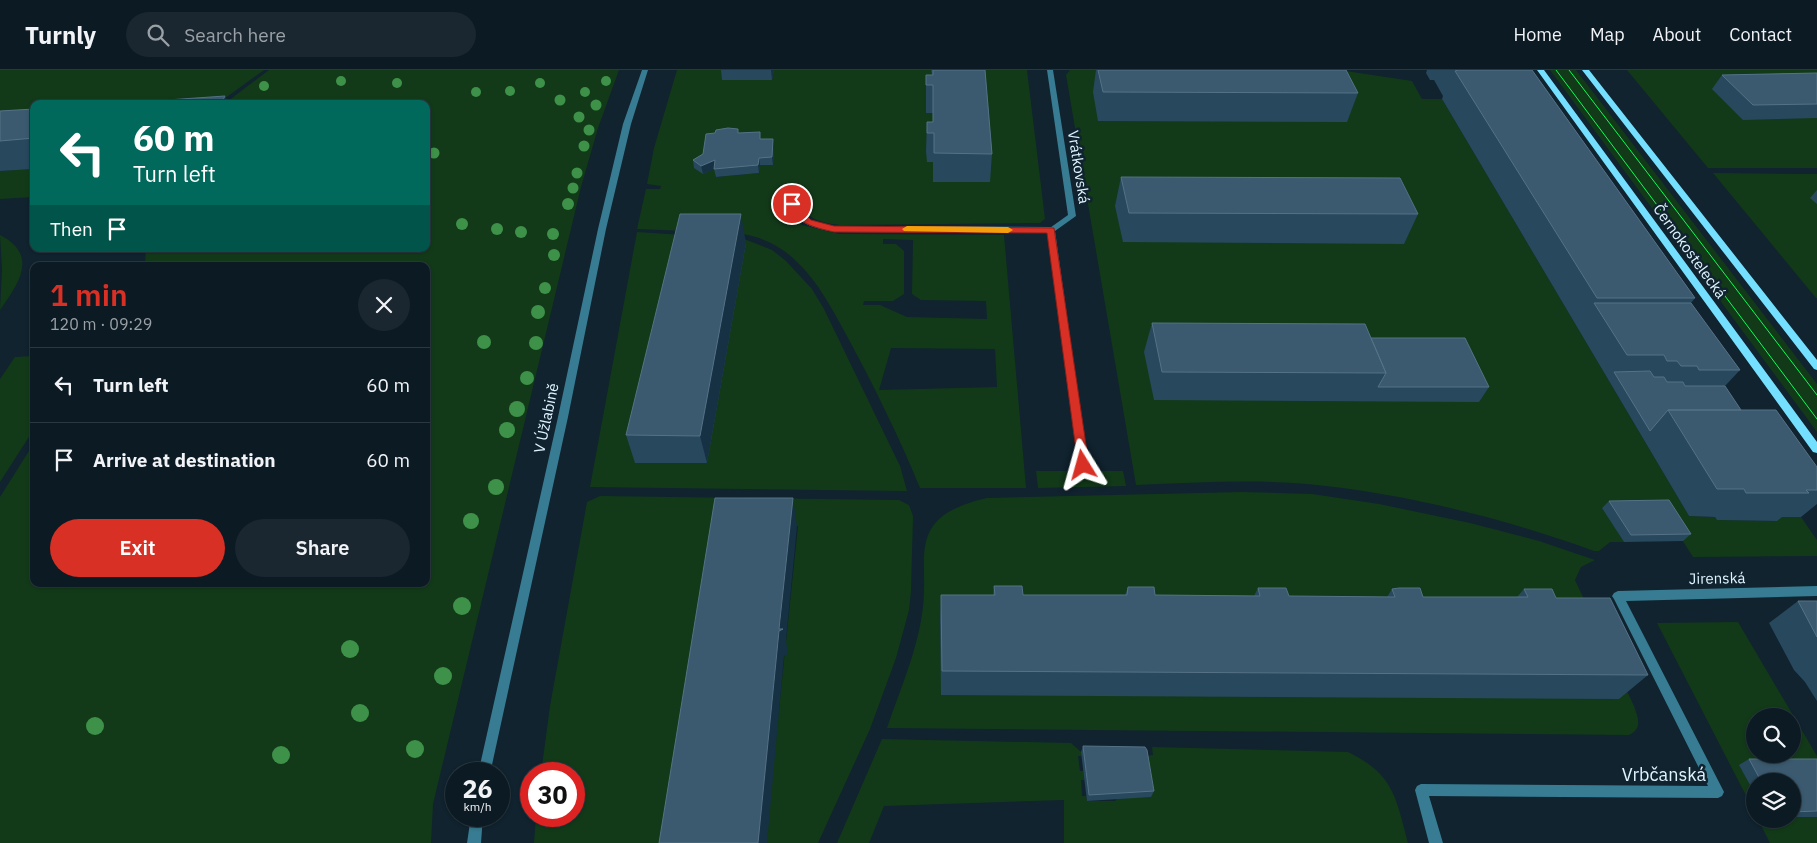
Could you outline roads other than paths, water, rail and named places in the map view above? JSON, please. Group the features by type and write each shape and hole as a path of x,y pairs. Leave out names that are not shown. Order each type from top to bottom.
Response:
{"main road":[{"name":"Černokostelecká","path":"1540,70 1817,449"},
{"name":"Černokostelecká","path":"1585,70 1817,367"}],"street":[{"name":"V Úžlabině","path":"487,762 563,417 602,229 627,124 645,70"},
{"name":"Vrátkovská","path":"1050,70 1072,216 1051,230"},
{"path":"792,204 798,214 808,222 834,229 1051,230 1083,465"},
{"name":"Jirenská","path":"1618,596 1817,591"},
{"name":"Vrbčanská","path":"1436,843 1422,790 1718,792 1618,596"},
{"path":"474,843 476,827"}],"tram line":[{"path":"1556,70 1817,419"},
{"path":"1569,70 1817,395"}]}
